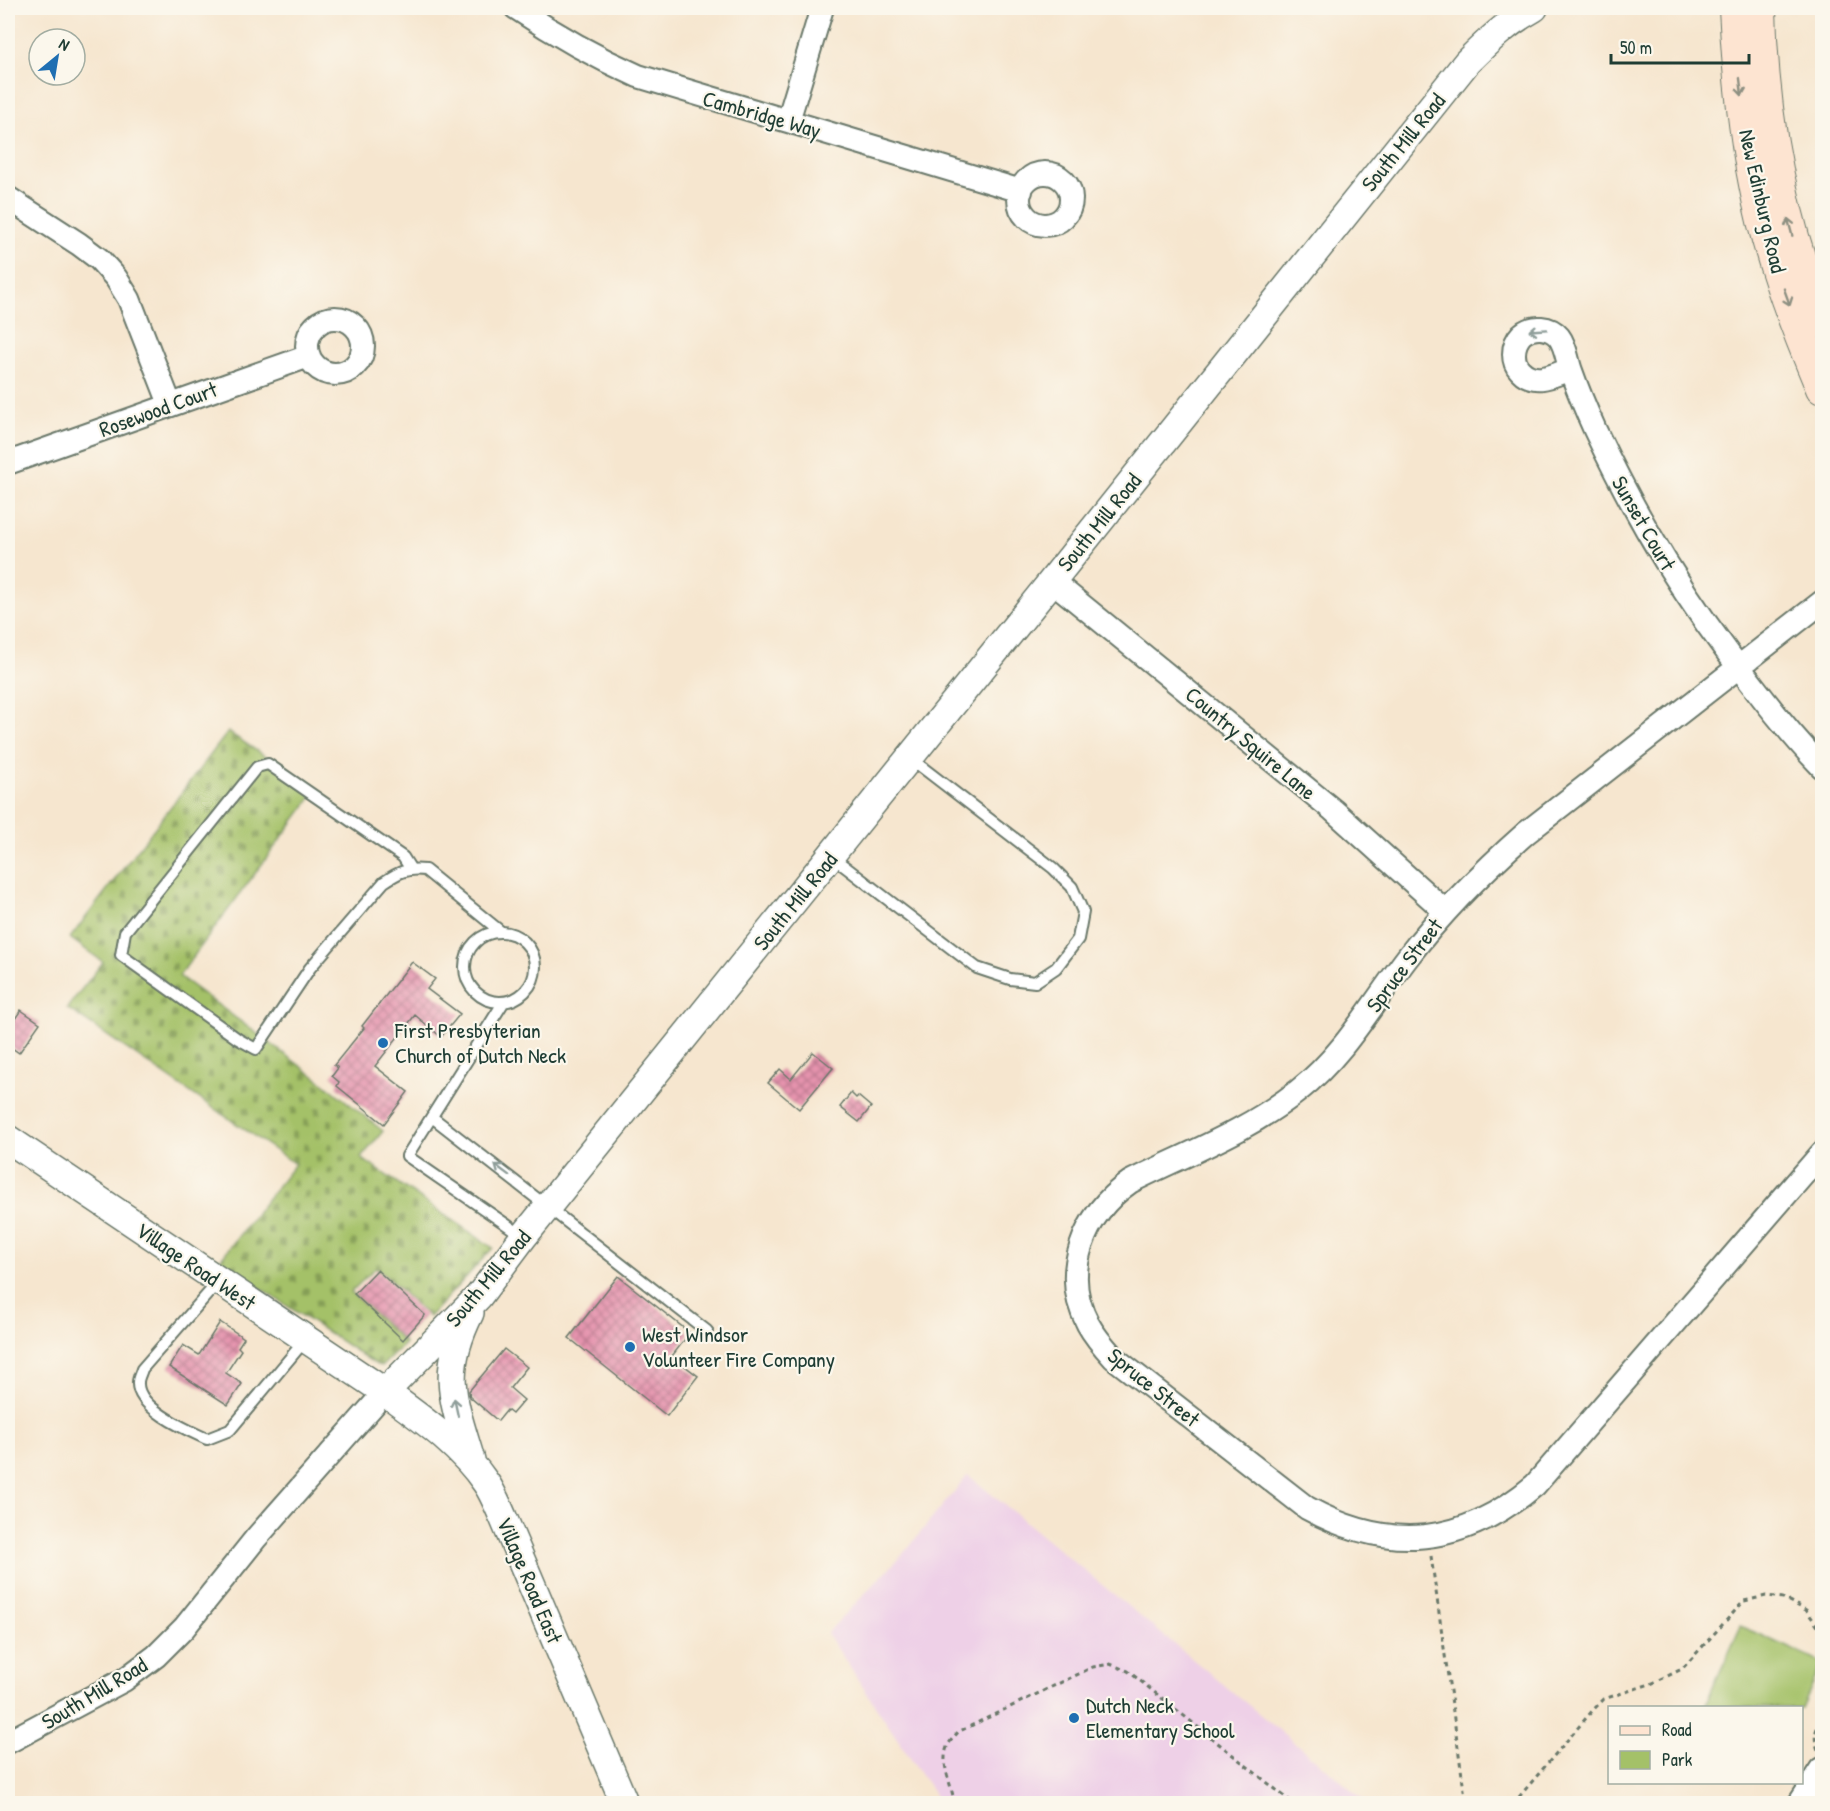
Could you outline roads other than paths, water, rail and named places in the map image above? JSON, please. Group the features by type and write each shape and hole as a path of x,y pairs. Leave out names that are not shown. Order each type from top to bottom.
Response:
{"main road":[{"name":"New Edinburg Road","path":"1735,8 1747,143 1755,187 1784,290 1822,388"},
{"name":"New Edinburg Road","path":"1760,8 1764,76 1778,182 1806,283 1822,322"}],"street":[{"name":"Cambridge Way","path":"516,8 561,38 638,76 1021,191"},
{"path":"788,121 822,8"},
{"name":"South Mill Road","path":"8,1742 124,1680 156,1656 184,1628 256,1538 385,1392 479,1296 548,1206 1467,62 1492,37 1534,8"},
{"path":"8,198 79,244 99,259 116,278 129,299 170,404"},
{"name":"Rosewood Court","path":"8,463 309,356"},
{"name":"Sunset Court","path":"1570,369 1587,413 1621,485 1650,537 1691,603 1738,667"},
{"name":"Country Squire Lane","path":"1052,581 1333,810 1445,911"},
{"name":"Spruce Street","path":"1822,602 1526,832 1486,868 1445,911 1407,958 1354,1033 1321,1071 1298,1091 1265,1114 1130,1182 1114,1193 1100,1208 1086,1231 1079,1252 1076,1275 1079,1298 1087,1323 1099,1342 1114,1358 1307,1508 1329,1520 1380,1536 1409,1538 1437,1535 1465,1528 1491,1516 1516,1501 1535,1485 1822,1153"},
{"path":"1738,667 1773,712 1822,767"},
{"name":"Village Road West","path":"8,1139 385,1392"},
{"path":"472,1464 454,1406 451,1377 454,1354 462,1330 479,1296"},
{"name":"Village Road East","path":"385,1392 442,1435 472,1464 488,1486 625,1803"},
{"path":"1799,1803 1821,1761"}],"lane":[{"path":"831,856 977,968 1011,979 1035,982 1056,968 1077,939 1083,912 1072,887 1053,868 910,758"},
{"path":"410,868 403,856 268,764 257,768 125,932 121,955 238,1039 256,1049 309,968 384,882 395,875 410,868 425,870 500,931"},
{"path":"500,931 512,933 523,939 531,948 536,960 536,972 525,993 515,1000 503,1003 492,1002 481,997 467,979 465,968 466,957 479,938 500,931"},
{"path":"503,1003 407,1156 524,1236"},
{"path":"432,1117 707,1331"},
{"path":"219,1281 142,1369 138,1383 142,1398 175,1425 207,1439 230,1430 306,1339"}],"place":[{"name":"First Presbyterian Church of Dutch Neck","path":"383,1043"},
{"name":"West Windsor Volunteer Fire Company","path":"630,1347"},
{"name":"Dutch Neck Elementary School","path":"1074,1718"}]}
